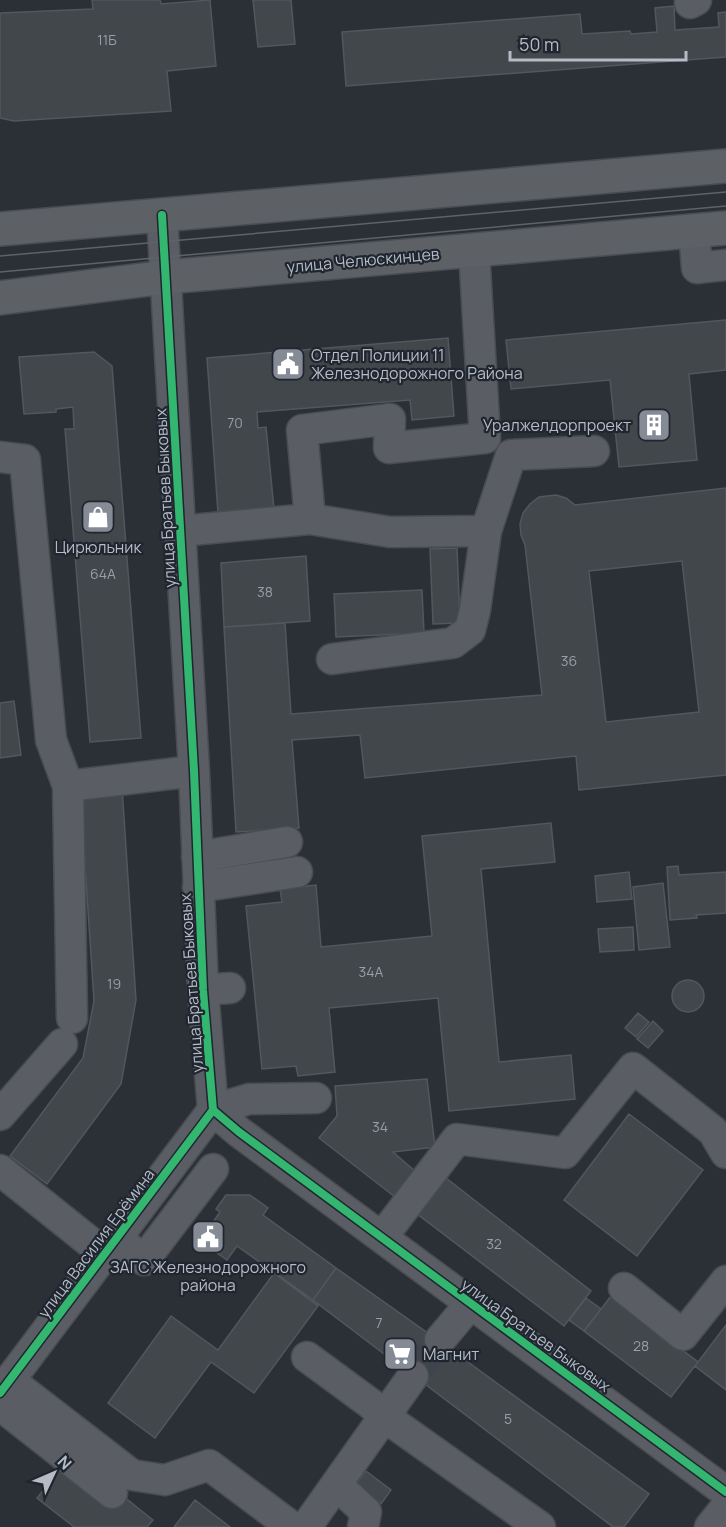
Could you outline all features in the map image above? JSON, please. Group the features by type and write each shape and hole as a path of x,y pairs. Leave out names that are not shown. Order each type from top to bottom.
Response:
{"main road":[{"path":"0,229 726,166"},
{"name":"улица Челюскинцев","path":"0,298 166,277 726,228"}],"street":[{"name":"улица Братьев Быковых","path":"162,215 194,771 198,887 216,989 213,1110 239,1132 726,1492"},
{"path":"694,231 697,268 726,265"},
{"path":"474,250 485,438"},
{"path":"309,519 302,430 390,419 389,448 485,438 511,455 594,451"},
{"path":"332,659 453,643 470,630 486,531 511,455"},
{"path":"0,457 25,460 51,740 68,786 67,1031 0,1115"},
{"path":"180,531 309,519 390,532 486,531"},
{"path":"68,786 194,771"},
{"path":"197,857 287,842"},
{"path":"198,887 297,872"},
{"path":"382,1237 457,1139 565,1153 633,1068 713,1131 726,1153"},
{"path":"213,1110 249,1099 316,1098"},
{"name":"улица Василия Ерёмина","path":"3,1393 213,1110"},
{"path":"0,1170 110,1246 144,1260 213,1169"},
{"path":"624,1288 683,1335 726,1281"},
{"path":"440,1340 471,1303"},
{"path":"307,1357 385,1417 540,1527"},
{"path":"306,1527 338,1485 412,1376"},
{"path":"3,1393 112,1493"},
{"path":"3,1393 132,1475 165,1480 209,1464 292,1527"},
{"path":"338,1485 366,1512 363,1527"},
{"path":"710,1527 726,1507"}],"building":[{"path":"92,0 160,0 161,4 210,0 216,66 167,71 171,111 14,121 0,118 0,13 93,9"},
{"path":"253,0 291,0 295,44 258,47"},
{"path":"674,6 675,30 719,27 718,13 726,12 726,57 346,86 342,32 580,14 582,34 657,32 655,8"},
{"name":"Уралжелдорпроект","path":"726,320 726,370 689,374 697,460 619,467 610,380 511,389 506,340"},
{"path":"448,338 454,416 412,420 410,400 257,412 258,428 266,427 274,509 218,513 207,358"},
{"path":"94,352 112,366 141,738 90,742 65,429 74,429 73,407 56,409 56,412 24,414 19,357"},
{"path":"726,488 726,775 579,790 576,756 365,778 360,735 292,740 299,828 236,832 224,627 285,623 291,714 542,695 525,545 520,524 523,513 539,497 556,495 566,498 575,505","holes":["682,561 699,712 606,722 589,571"]},
{"path":"457,548 460,623 433,624 430,549"},
{"path":"306,556 310,621 224,627 221,563"},
{"path":"422,590 424,633 336,637 334,594"},
{"path":"14,701 21,755 0,758 0,703"},
{"path":"122,787 136,1000 121,1084 47,1184 10,1156 83,1058 94,1001 80,789"},
{"path":"551,823 555,862 481,869 499,1062 571,1055 575,1099 449,1111 438,998 329,1008 335,1072 298,1076 296,1066 262,1069 246,906 282,902 280,889 316,885 321,947 432,936 422,836"},
{"path":"678,866 679,875 726,872 726,913 670,920 667,867"},
{"path":"629,872 632,899 597,902 595,876"},
{"path":"663,883 670,947 639,950 633,887"},
{"path":"633,927 634,950 600,952 598,929"},
{"path":"688,980 699,985 704,996 699,1007 688,1012 677,1007 672,996 677,985"},
{"path":"638,1013 649,1022 636,1037 625,1028"},
{"path":"653,1021 663,1031 648,1048 637,1039"},
{"path":"427,1079 435,1147 393,1152 415,1171 395,1197 319,1138 337,1116 335,1086"},
{"path":"629,1114 703,1170 637,1256 564,1200"},
{"path":"423,1160 591,1291 564,1326 395,1197"},
{"path":"226,1195 250,1195 268,1208 263,1215 336,1268 313,1300 237,1246 227,1260 200,1241 220,1212 216,1209"},
{"path":"336,1268 446,1346 421,1381 313,1300"},
{"path":"274,1273 318,1306 254,1393 211,1362 155,1438 108,1403 171,1316 218,1350"},
{"path":"611,1296 698,1362 671,1397 584,1331"},
{"path":"586,1298 601,1309 584,1331 569,1320"},
{"path":"726,1325 726,1390 695,1366"},
{"path":"446,1346 649,1494 624,1527 613,1527 421,1381"},
{"path":"63,1465 124,1497 153,1520 147,1527 74,1527 37,1498"},
{"path":"366,1471 391,1490 381,1504 355,1485"},
{"path":"195,1500 230,1527 174,1527"}],"tunnel":[{"path":"413,1376 440,1340"}],"tram line":[{"path":"0,256 726,192"},
{"path":"0,272 726,206"}],"cycle path":[{"path":"162,215 194,771 203,990 213,1110 239,1132 726,1492"},
{"path":"0,1393 213,1110"}],"place":[{"name":"Отдел Полиции 11 Железнодорожного Района","path":"288,364"},
{"name":"Уралжелдорпроект","path":"654,425"},
{"name":"Цирюльник","path":"98,517"},
{"name":"ЗАГС Железнодорожного района","path":"208,1237"},
{"name":"Магнит","path":"400,1354"}]}
